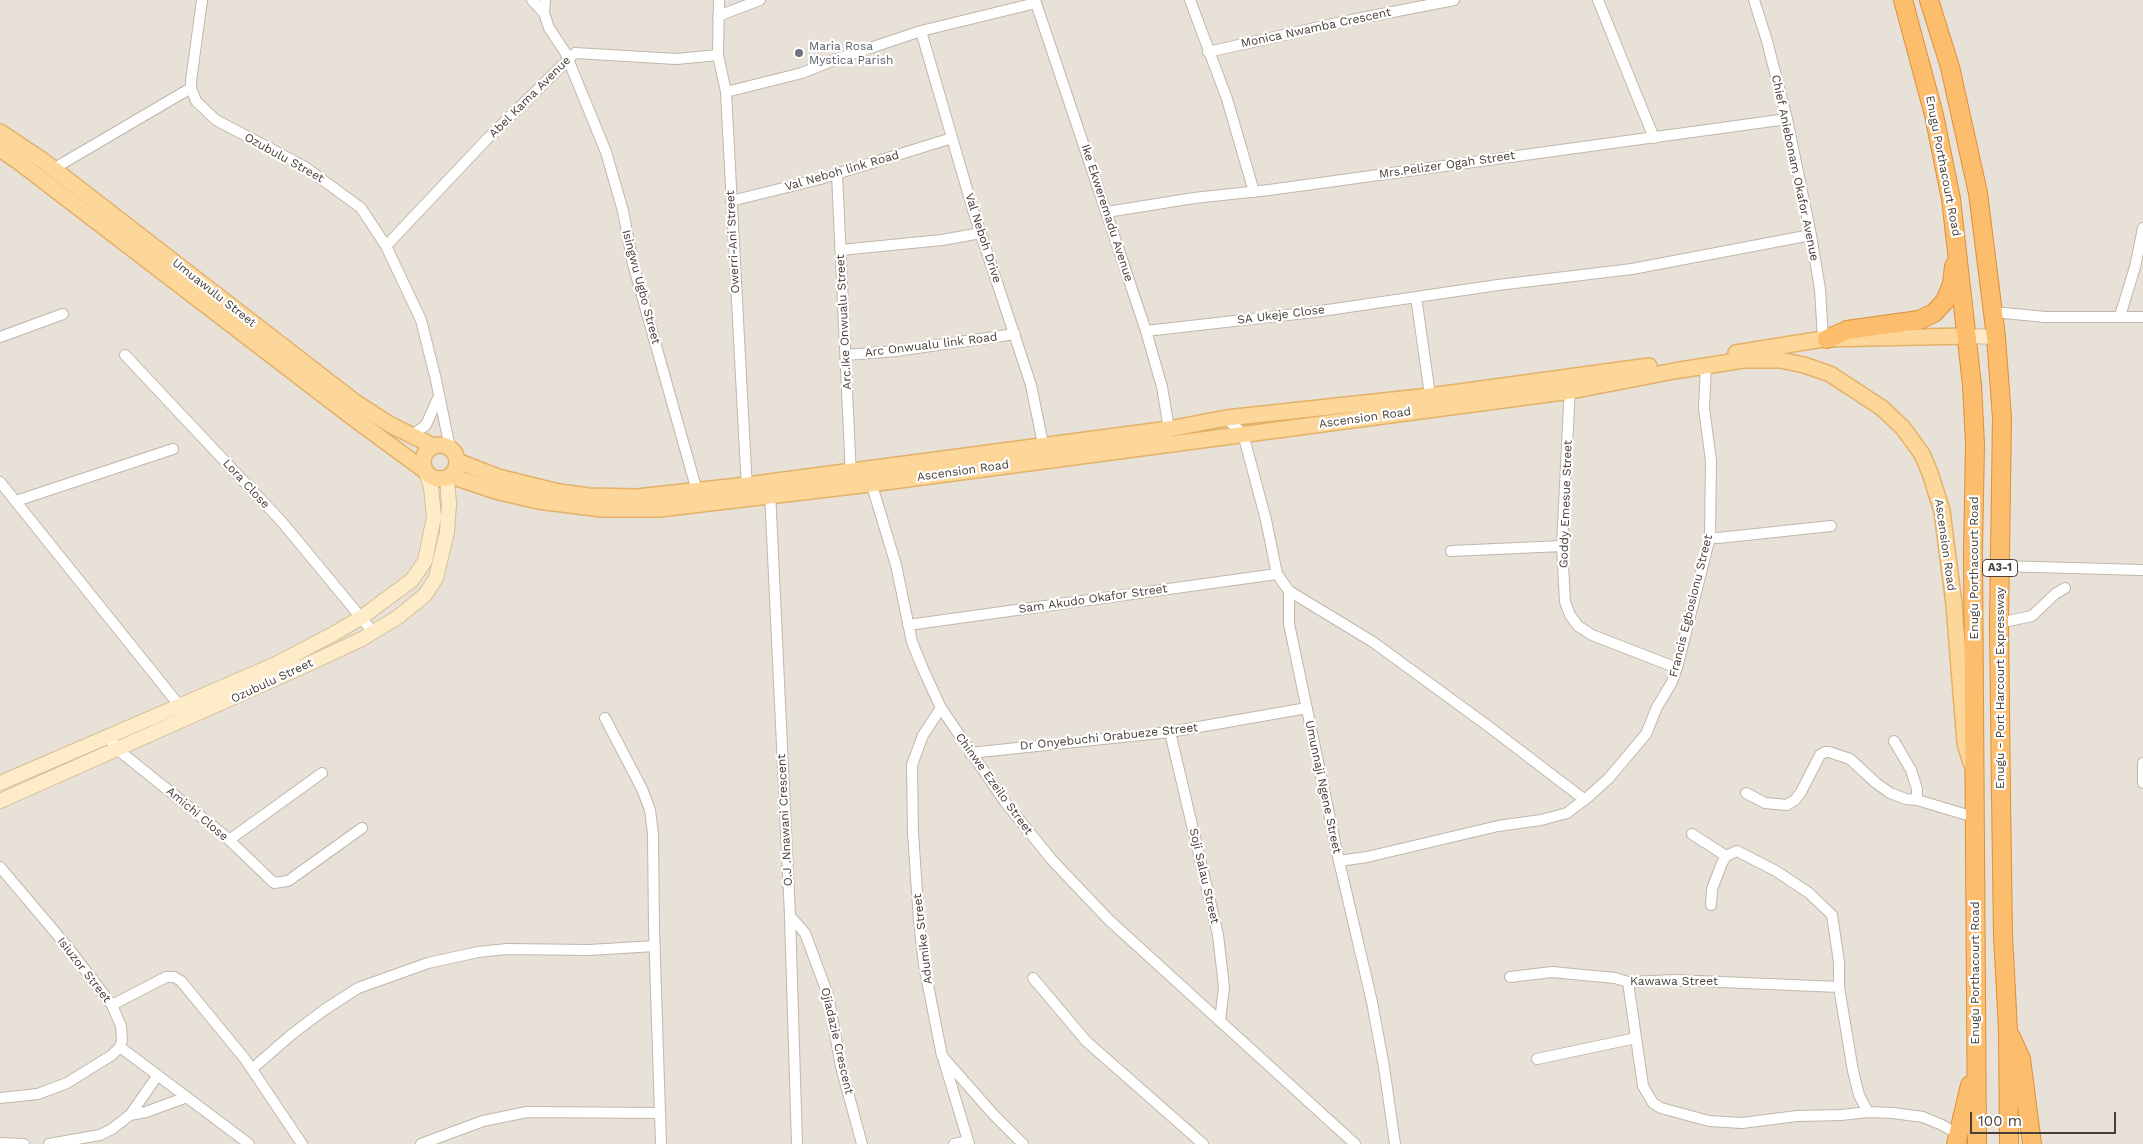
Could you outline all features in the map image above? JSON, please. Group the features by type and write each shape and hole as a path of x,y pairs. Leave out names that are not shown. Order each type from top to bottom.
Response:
{"highway":[{"name":"Enugu Porthacourt Road","path":"1903,0 1934,115 1951,199 1968,336 1975,444 1973,552 1977,1144"},
{"name":"Enugu - Port Harcourt Expressway","path":"1930,0 1950,68 1978,193 1994,312 2002,418 1999,623 2003,936 2008,1030 2009,1144"},
{"path":"1825,339 1847,330 1919,320 1934,313 1946,301 1952,284 1957,243"},
{"path":"2008,1030 2021,1059 2032,1144"},
{"path":"1957,1139 1976,1062"}],"main road":[{"name":"Umuawulu Street","path":"0,132 21,144 54,169 355,402 411,436 434,446"},
{"name":"Umuawulu Street","path":"0,150 19,162 425,471"},
{"name":"Ascension Road","path":"1570,385 1825,339 1968,336"},
{"path":"1968,336 1996,337"},
{"name":"Ascension Road","path":"449,477 524,498 602,509 659,509 748,492 852,478 869,468 1169,429 1226,418 1431,402 1570,385 1743,360 1780,360 1804,365 1830,374 1882,408 1903,428 1922,454 1934,483 1942,511 1954,604 1965,743 1975,777"},
{"name":"Ascension Road","path":"852,478 870,484 1243,434 1431,402"},
{"path":"439,445 450,448 456,456 455,471 449,477 438,480 425,471 424,456 434,446 439,445"},
{"name":"Ascension Road","path":"457,462 498,477 559,492 589,496 637,497 697,491 748,492"},
{"name":"Ozubulu Street","path":"0,783 276,664 335,634 362,617 412,580 425,561 434,517 431,487 425,471"},
{"name":"Ozubulu Street","path":"0,801 315,661 373,632 410,608 425,595 436,578 447,532 449,477"}],"street":[{"path":"54,169 191,88 202,0"},
{"path":"532,0 544,13"},
{"path":"544,13 545,0"},
{"name":"Owerri-Ani Street","path":"719,0 718,55 726,92 748,492"},
{"path":"718,16 760,0"},
{"path":"1190,0 1227,99 1254,192"},
{"name":"Monica Nwamba Crescent","path":"1208,52 1454,0"},
{"path":"1598,0 1654,138"},
{"name":"Chief Aniebonam Okafor Avenue","path":"1754,0 1767,41 1787,119 1811,235 1820,289 1825,339"},
{"path":"726,92 802,73 834,60 921,31 1036,1"},
{"name":"Ike Ekweremadu Avenue","path":"1036,1 1146,331 1162,387 1169,429"},
{"name":"Isingwu Ugbo Street","path":"544,13 549,28 568,58 609,161 623,211 633,264 697,491"},
{"name":"Val Neboh Drive","path":"921,31 981,233 1031,385 1043,444"},
{"name":"Abel Kama Avenue","path":"386,246 568,58 577,52 676,59 718,55"},
{"name":"Ozubulu Street","path":"191,88 201,108 216,120 304,167 361,208 386,246 421,320 450,448"},
{"name":"Mrs.Pelizer Ogah Street","path":"1107,212 1194,198 1254,192 1787,119"},
{"name":"Val Neboh link Road","path":"731,201 837,174 952,138"},
{"name":"Arc.Ike Onwualu Street","path":"837,174 852,478"},
{"path":"2120,316 2135,267 2143,228"},
{"path":"841,250 942,240 981,233"},
{"name":"SA Ukeje Close","path":"1146,331 1314,312 1498,285 1632,269 1811,235"},
{"path":"1416,297 1431,402"},
{"path":"1994,312 2044,317 2143,317"},
{"path":"0,336 63,314"},
{"name":"Arc Onwualu link Road","path":"846,355 896,351 1015,334"},
{"name":"Lora Close","path":"125,356 282,522 373,632"},
{"name":"Francis Egbosionu Street","path":"1339,861 1423,845 1498,826 1541,820 1566,814 1609,778 1646,734 1656,707 1670,687 1677,668 1710,537 1711,462 1704,408 1706,365"},
{"name":"Goddy Emesue Street","path":"1570,385 1562,546 1565,602 1570,615 1578,626 1592,635 1677,668"},
{"path":"411,436 426,425 438,397"},
{"path":"1226,418 1243,434 1266,520 1277,574 1289,591 1373,642 1585,800"},
{"path":"16,501 173,449"},
{"name":"Chinwe Ezeilo Street","path":"869,468 870,484 896,565 908,625 919,660 941,708 1005,802 1052,860 1108,920 1355,1144"},
{"path":"0,482 178,706 182,721"},
{"name":"O.J .Nnawani Crescent","path":"770,489 790,916 797,1144"},
{"path":"1710,537 1728,537 1831,526"},
{"path":"1451,551 1562,546"},
{"path":"2000,566 2143,570"},
{"name":"Sam Akudo Okafor Street","path":"908,625 1277,574"},
{"path":"1999,623 2032,616 2055,594 2066,588"},
{"name":"Umunnaji Ngene Street","path":"1289,591 1289,624 1339,861 1372,1002 1396,1144"},
{"name":"Adumike Street","path":"941,708 920,740 912,765 913,833 924,965 942,1056 968,1142"},
{"name":"Dr Onyebuchi Orabueze Street","path":"970,753 1170,732 1307,708"},
{"path":"605,718 642,789 650,810 653,834 661,1144"},
{"name":"Soji Salau Street","path":"1170,732 1218,935 1224,987 1220,1021"},
{"path":"110,737 117,749"},
{"path":"1894,741 1911,770 1917,789 1917,800"},
{"name":"Amichi Close","path":"117,749 229,840 274,882 288,880 362,828"},
{"path":"1746,793 1765,804 1787,805 1801,792 1820,755 1829,752 1850,759 1890,793 1906,800 1917,800 1974,817"},
{"path":"2143,763 2143,783"},
{"path":"229,840 322,773"},
{"path":"1692,834 1726,856"},
{"path":"1710,905 1712,889 1726,856 1737,851 1776,871 1822,904 1832,915 1840,962 1839,987 1857,1088 1868,1112"},
{"name":"Isiuzor Street","path":"0,867 66,945 112,1005 120,1026 122,1040 120,1047"},
{"name":"Ojiadazie Crescent","path":"790,916 804,933 828,996 841,1067 862,1144"},
{"path":"252,1069 291,1035 324,1010 358,988 428,963 478,952 507,949 589,950 655,946"},
{"name":"Kawawa Street","path":"1510,977 1552,972 1615,978 1628,982 1674,980 1839,987"},
{"path":"112,1005 166,977 174,977 198,1000 252,1069 302,1144"},
{"path":"1033,978 1086,1042 1203,1144"},
{"path":"1628,982 1643,1086 1653,1103 1661,1108 1709,1121 1742,1123 1797,1116 1868,1112 1922,1117 1942,1125 1957,1139"},
{"path":"1537,1059 1636,1038"},
{"path":"0,1098 38,1094 60,1086 97,1065 120,1047 249,1144"},
{"path":"942,1056 993,1114 1023,1144"},
{"path":"49,1144 100,1135 130,1115 158,1075"},
{"path":"130,1115 146,1112 187,1096"},
{"path":"421,1144 482,1121 526,1112 659,1113"},
{"path":"0,1142 24,1144"},
{"path":"954,1144 968,1142"}],"shaded area":[{"path":"0,0 2143,0 2143,1144 0,1144"}],"place":[{"name":"Maria Rosa Mystica Parish","path":"799,53"}]}
